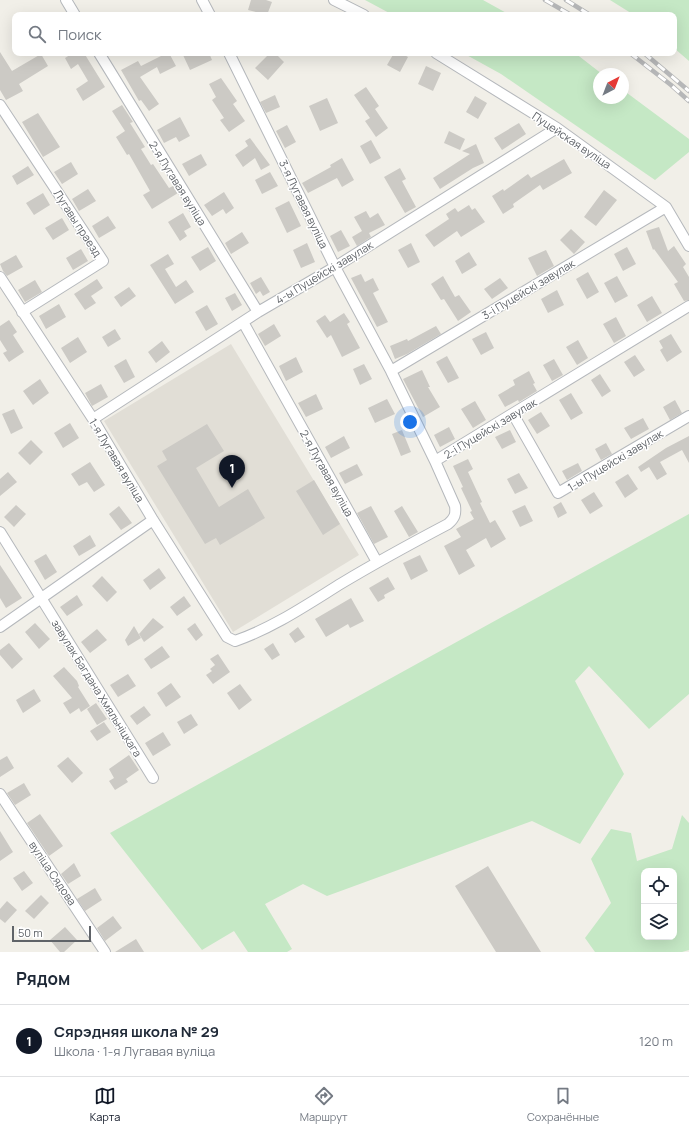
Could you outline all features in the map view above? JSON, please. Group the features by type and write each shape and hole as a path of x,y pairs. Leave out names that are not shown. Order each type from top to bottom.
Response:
{"street":[{"path":"66,0 73,12"},
{"path":"202,0 208,12"},
{"path":"334,0 358,12"},
{"name":"2-я Лугавая вуліца","path":"101,56 258,312"},
{"name":"3-я Лугавая вуліца","path":"230,56 335,267 391,371 435,461"},
{"name":"Пуцейская вуліца","path":"441,56 557,128 666,206 689,246"},
{"name":"Лугавы праезд","path":"0,105 103,261 22,312"},
{"name":"4-ы Пуцейскі завулак","path":"93,419 258,312 335,267 557,128"},
{"name":"3-і Пуцейскі завулак","path":"391,371 666,206"},
{"name":"1-я Лугавая вуліца","path":"0,277 93,419 153,520 227,637 235,641"},
{"name":"2-і Пуцейскі завулак","path":"235,641 250,636 282,619 377,562 448,524 454,519 456,506 435,461 689,306"},
{"name":"2-я Лугавая вуліца","path":"243,322 377,562"},
{"name":"1-ы Пуцейскі завулак","path":"513,414 558,494 689,416"},
{"path":"0,627 153,520"},
{"name":"завулак Багдана Хмяльніцкага","path":"0,532 153,778"},
{"name":"вуліца Сядова","path":"0,794 106,952"}],"shaded area":[{"path":"231,344 359,555 233,632 104,421"}],"green space":[{"path":"365,0 483,0 505,12 387,12"},
{"path":"610,0 689,0 689,61 677,51 677,12 629,12"},
{"path":"468,56 579,56 594,68 593,68 593,104 629,104 629,94 689,139 689,152 655,180 501,74"},
{"path":"689,514 689,694 649,729 589,666 575,681 624,774 580,844 532,821 327,896 303,884 265,904 292,949 287,952 248,952 234,931 202,950 110,833"},
{"path":"682,815 689,823 689,950 682,952 595,952 585,938 611,903 591,859 611,829 631,833 637,861 672,849"}],"building":[{"path":"251,0 266,0 272,2 268,12 256,12 248,10"},
{"path":"0,52 12,71 38,56 42,56 48,66 19,84 23,91 6,100 0,90"},
{"path":"68,56 86,56 105,87 83,101 76,89 88,81 78,64 71,69 65,58"},
{"path":"161,56 171,56 176,66 160,74 157,67 140,77 159,104 149,111 141,100 139,101 121,70 138,61 141,66"},
{"path":"183,56 210,56 212,60 190,70"},
{"path":"267,56 278,56 284,62 268,80 255,68"},
{"path":"392,56 408,57 400,72 387,65"},
{"path":"426,66 441,73 433,91 418,84"},
{"path":"221,78 237,101 233,104 245,121 229,132 220,120 224,118 212,100 216,97 209,84"},
{"path":"366,87 379,106 375,109 388,128 376,137 365,121 370,118 354,95"},
{"path":"275,95 280,107 266,113 260,102"},
{"path":"475,96 487,103 478,119 466,112"},
{"path":"327,98 338,123 320,131 309,106"},
{"path":"122,105 133,122 130,123 145,147 141,149 151,165 153,164 169,188 173,186 178,193 152,209 143,195 150,191 129,154 127,155 116,137 125,131 112,111"},
{"path":"38,113 60,147 43,157 22,122"},
{"path":"180,117 190,136 179,142 176,137 164,143 157,130"},
{"path":"519,123 526,134 502,150 494,138"},
{"path":"287,125 296,142 285,148 276,131"},
{"path":"449,131 465,139 460,150 444,143"},
{"path":"250,138 270,165 261,170 255,158 243,167 235,155 248,146 245,141"},
{"path":"371,140 381,158 370,164 360,146"},
{"path":"476,144 484,163 473,168 440,189 433,178 470,154 462,151"},
{"path":"201,154 207,165 189,176 182,164"},
{"path":"342,158 354,180 342,187 337,178 308,193 302,183 331,167 330,165"},
{"path":"564,159 572,173 543,190 540,185 513,204 514,207 503,214 492,196 503,189 504,191 528,174 531,178"},
{"path":"71,162 78,174 62,184 54,172"},
{"path":"28,166 34,175 17,185 12,176"},
{"path":"400,168 406,179 402,181 416,207 405,213 384,177"},
{"path":"270,172 278,186 262,194 255,180"},
{"path":"88,189 96,201 79,211 72,199"},
{"path":"604,190 617,200 596,226 584,217"},
{"path":"224,192 234,208 226,214 223,209 212,216 204,205"},
{"path":"43,193 50,205 34,215 26,203"},
{"path":"289,201 301,226 287,233 275,208"},
{"path":"469,205 472,210 475,208 485,222 461,237 457,231 434,247 425,235 449,219 446,214 455,208 458,212"},
{"path":"366,211 370,218 378,213 385,225 369,233 371,237 357,246 352,237 362,231 354,217"},
{"path":"183,213 191,227 184,231 187,236 180,241 168,222"},
{"path":"108,216 116,228 99,238 92,226"},
{"path":"62,218 69,230 53,240 45,228"},
{"path":"659,227 668,251 674,246 686,264 683,267 689,277 689,300 684,301 674,284 678,282 654,249 653,250 646,231"},
{"path":"571,229 585,242 574,254 560,240"},
{"path":"341,230 350,246 338,252 330,236"},
{"path":"242,232 249,243 231,254 225,243"},
{"path":"307,243 315,262 301,268 293,250"},
{"path":"411,243 420,262 408,268 398,250"},
{"path":"208,247 216,261 200,271 191,257"},
{"path":"627,247 636,264 623,271 614,254"},
{"path":"81,249 88,261 73,270 66,258"},
{"path":"546,250 554,266 537,276 528,258"},
{"path":"469,252 477,265 462,274 455,261"},
{"path":"168,254 174,264 165,269 176,287 186,280 194,292 175,304 150,265"},
{"path":"16,255 23,267 7,276 0,264"},
{"path":"588,272 599,292 587,299 576,279"},
{"path":"361,274 365,282 373,278 379,290 373,293 388,322 377,327 351,278"},
{"path":"443,276 455,297 459,295 471,312 458,321 444,299 441,300 431,284"},
{"path":"617,276 628,296 615,303 604,283"},
{"path":"261,277 270,292 263,296 260,291 256,294 250,283"},
{"path":"500,278 508,288 492,299 484,289"},
{"path":"97,279 103,288 91,296 96,303 85,310 74,294"},
{"path":"35,280 42,292 25,302 18,290"},
{"path":"129,287 136,296 121,307 114,297"},
{"path":"557,290 564,305 548,313 541,299"},
{"path":"235,293 242,305 232,311 225,298"},
{"path":"652,296 662,313 647,322 637,305"},
{"path":"59,304 66,317 46,329 39,316"},
{"path":"207,305 218,324 206,331 195,312"},
{"path":"344,313 350,322 347,324 360,348 342,357 331,335 327,338 316,321 325,315 330,322"},
{"path":"616,317 626,336 614,343 603,324"},
{"path":"9,320 17,332 13,335 24,352 9,362 3,353 7,351 0,340 0,326"},
{"path":"274,324 281,336 265,346 258,334"},
{"path":"436,326 441,334 407,354 395,359 390,346 407,339 408,341"},
{"path":"115,329 121,339 108,347 102,337"},
{"path":"486,332 494,348 481,355 472,339"},
{"path":"671,334 682,352 667,362 660,350 663,348 659,341"},
{"path":"78,337 87,352 70,363 61,348"},
{"path":"578,340 588,358 577,365 566,347"},
{"path":"162,341 170,352 156,363 148,352"},
{"path":"635,355 645,370 634,377 624,362"},
{"path":"447,356 459,378 448,383 436,362"},
{"path":"296,357 303,372 286,381 279,366"},
{"path":"126,359 135,377 124,383 114,366"},
{"path":"554,359 563,375 552,381 543,365"},
{"path":"364,364 372,379 360,385 353,369"},
{"path":"422,370 430,387 428,387 440,407 423,417 403,379"},
{"path":"529,371 537,391 519,402 518,400 505,407 498,395 515,385 513,380"},
{"path":"600,374 611,391 602,397 591,380"},
{"path":"40,379 49,393 33,405 23,391"},
{"path":"101,384 108,397 92,406 85,393"},
{"path":"571,393 583,413 571,420 559,400"},
{"path":"316,394 323,409 306,417 298,403"},
{"path":"387,399 395,414 375,423 368,408"},
{"path":"675,400 682,413 670,420 663,407"},
{"path":"475,401 486,420 473,428 461,409"},
{"path":"14,409 23,428 11,434 2,414"},
{"path":"541,412 550,426 537,434 528,420"},
{"path":"643,418 649,429 631,439 624,428"},
{"path":"70,423 79,438 63,448 54,433"},
{"path":"207,424 224,451 196,468 219,507 248,489 265,518 220,545 216,538 205,544 157,466 167,460 162,451"},
{"path":"449,427 455,439 440,447 434,435"},
{"path":"402,430 411,452 401,456 392,434"},
{"path":"510,430 516,442 502,449 495,437"},
{"path":"344,436 350,448 331,458 325,447"},
{"path":"689,436 689,463 682,450 660,462 667,474 657,480 649,467 641,472 638,467 666,448"},
{"path":"31,440 43,452 30,465 18,453"},
{"path":"606,443 612,454 601,460 595,449"},
{"path":"468,459 473,469 468,472 482,502 480,503 490,523 495,520 506,539 491,548 486,538 466,550 475,566 459,575 444,546 461,537 456,529 474,519 470,512 472,511 461,488 463,487 453,466"},
{"path":"90,462 105,485 94,492 87,482 79,486 71,474"},
{"path":"578,463 582,471 567,480 562,471"},
{"path":"357,464 363,475 345,484 339,473"},
{"path":"8,472 17,482 0,496 0,479"},
{"path":"519,473 528,488 515,494 507,479"},
{"path":"628,474 638,489 625,498 615,482"},
{"path":"314,480 340,524 323,535 296,491"},
{"path":"594,492 603,506 590,514 581,500"},
{"path":"561,502 567,513 558,518 553,507"},
{"path":"16,505 26,514 14,527 4,517"},
{"path":"525,505 533,521 520,527 512,511"},
{"path":"119,506 132,523 121,530 109,514"},
{"path":"371,506 388,537 374,544 357,513"},
{"path":"402,506 418,532 409,537 394,511"},
{"path":"90,535 96,546 79,556 73,546"},
{"path":"46,554 57,572 45,580 34,561"},
{"path":"420,555 428,571 411,580 403,563"},
{"path":"0,565 22,598 6,608 0,598"},
{"path":"159,568 166,578 150,590 143,580"},
{"path":"102,576 117,592 107,602 92,586"},
{"path":"388,577 395,589 384,595 385,598 378,602 369,588"},
{"path":"77,595 83,605 67,616 60,607"},
{"path":"184,596 191,606 177,616 170,607"},
{"path":"351,598 364,621 350,628 348,624 326,637 315,619"},
{"path":"153,618 164,627 144,642 139,634"},
{"path":"35,623 50,639 39,649 25,632"},
{"path":"195,623 203,635 196,641 187,629"},
{"path":"134,626 141,638 128,646 125,640"},
{"path":"298,627 305,637 295,643 289,634"},
{"path":"97,629 107,640 90,653 81,642"},
{"path":"9,643 23,659 12,669 0,655 0,650"},
{"path":"273,643 280,655 272,660 264,649"},
{"path":"162,646 170,657 151,669 144,659"},
{"path":"218,654 230,672 213,684 206,675 212,671 210,669 215,665 210,659"},
{"path":"64,667 77,681 78,687 90,706 81,712 79,708 70,714 63,703 72,698 53,676"},
{"path":"128,674 136,686 118,697 110,685"},
{"path":"171,683 181,697 166,707 157,693"},
{"path":"240,684 252,700 239,710 227,693"},
{"path":"34,689 41,701 23,713 16,700"},
{"path":"96,703 107,719 97,725 87,709"},
{"path":"144,706 151,715 137,725 130,716"},
{"path":"191,714 198,725 184,734 177,722"},
{"path":"104,722 111,732 97,741 90,731"},
{"path":"163,732 171,745 153,756 145,743"},
{"path":"129,755 139,770 126,779 128,782 115,790 109,781 114,778 109,769"},
{"path":"7,756 14,768 0,777 0,760"},
{"path":"68,757 83,773 72,783 57,766"},
{"path":"24,783 31,795 15,805 7,793"},
{"path":"40,814 63,846 49,856 27,823"},
{"path":"0,831 13,852 0,861"},
{"path":"74,863 81,876 68,884 61,874"},
{"path":"488,866 541,952 496,952 455,886"},
{"path":"24,871 33,883 22,891 13,878"},
{"path":"95,888 102,900 85,911 77,899"},
{"path":"41,895 49,903 34,919 25,911"},
{"path":"7,901 17,910 5,923 0,919 0,909"},
{"path":"113,916 122,928 105,941 97,928"},
{"path":"65,927 77,940 64,952 60,952 50,940"},
{"path":"136,939 144,952 115,952"}],"railway":[{"path":"545,0 566,12"},
{"path":"566,0 585,12"},
{"path":"634,56 689,101"},
{"path":"648,56 689,91"}],"place":[{"name":"Сярэдняя школа № 29","path":"232,488"}]}
